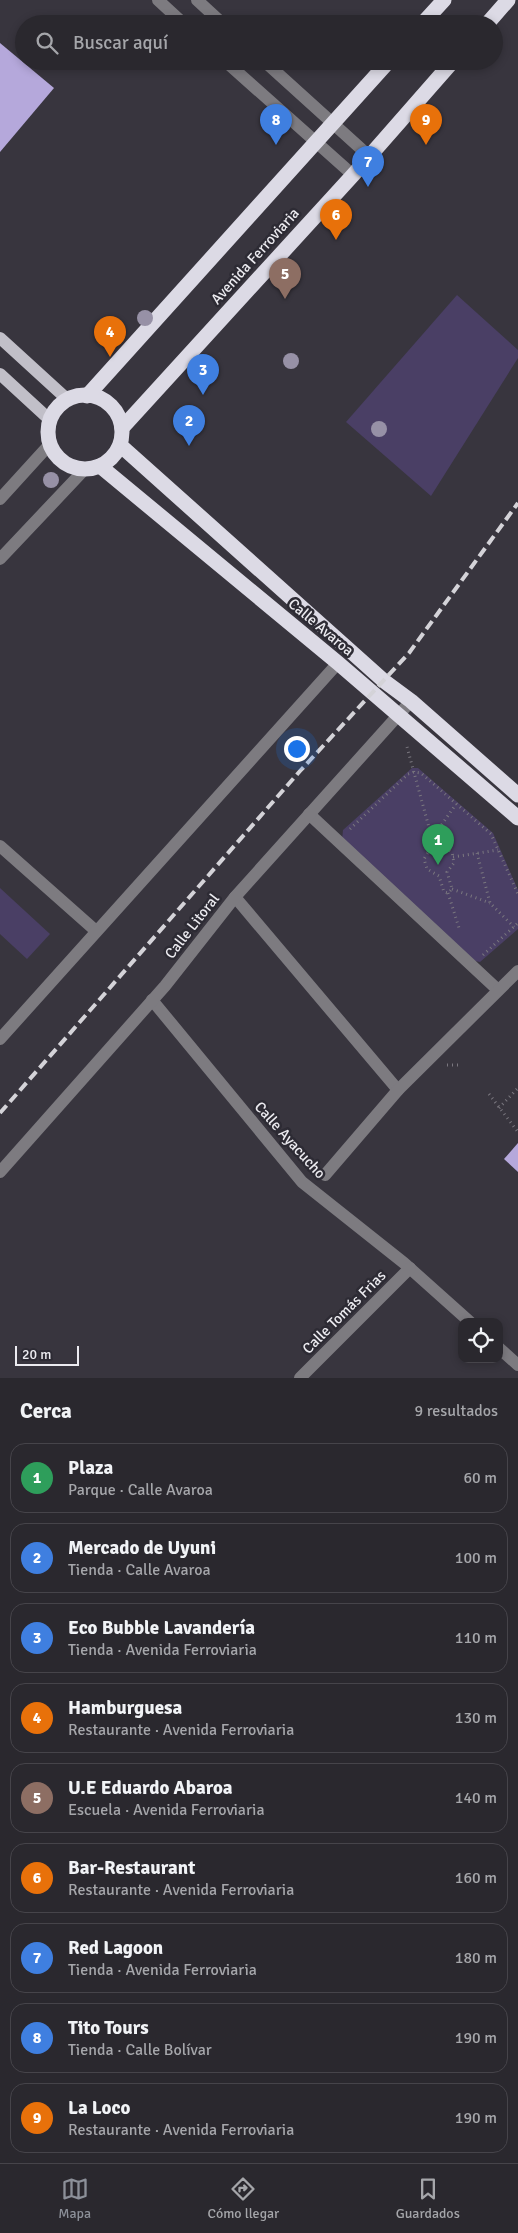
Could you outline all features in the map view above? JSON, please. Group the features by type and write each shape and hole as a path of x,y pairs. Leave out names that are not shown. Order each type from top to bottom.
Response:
{"highway":[{"path":"430,15 444,0"},
{"path":"495,15 508,0"},
{"name":"Avenida Ferroviaria","path":"87,396 317,144 381,70"},
{"name":"Avenida Ferroviaria","path":"122,428 353,175 445,70"},
{"path":"87,396 98,398 107,403 119,418 122,428 120,445 115,454 92,468 64,462 50,444 48,432 50,420 61,405 68,400 87,396"},
{"name":"Calle Avaroa","path":"120,445 377,674 411,701 518,795"},
{"name":"Calle Avaroa","path":"92,468 338,663 518,818"}],"main road":[{"path":"0,338 68,400"},
{"path":"0,374 50,420"}],"street":[{"path":"158,0 174,15"},
{"path":"197,0 213,15"},
{"path":"236,70 353,175"},
{"path":"274,70 370,156"},
{"path":"0,500 50,444"},
{"path":"0,559 92,468"},
{"path":"0,1039 338,663"},
{"name":"Calle Litoral","path":"0,1172 152,1000 235,896 411,701"},
{"path":"309,814 498,990"},
{"path":"0,846 96,931"},
{"path":"235,896 398,1090"},
{"path":"325,1176 398,1090 518,971"},
{"name":"Calle Ayacucho","path":"152,1000 302,1182 407,1266 466,1318"},
{"name":"Calle Tomás Frias","path":"300,1378 407,1266"},
{"path":"503,1352 518,1365"}],"path":[{"path":"398,716 430,831"},
{"path":"338,842 408,774 414,772 421,773 490,834 518,894"},
{"path":"436,833 456,804"},
{"path":"430,831 436,833"},
{"path":"430,831 426,836 430,849 424,859 427,869 439,876 444,892 448,893 452,889"},
{"path":"436,833 440,846 452,852 454,863 447,872 452,889"},
{"path":"453,857 498,850"},
{"path":"477,853 484,873 490,903"},
{"path":"452,889 490,903 514,927"},
{"path":"499,1108 518,1088"},
{"path":"490,1094 518,1131"}],"shaded area":[{"path":"457,295 518,350 518,358 431,496 346,422"},
{"path":"412,768 418,768 493,833 518,890 518,929 480,962 475,961 342,840 343,830"},
{"path":"0,888 50,934 27,959 0,934"}],"building":[{"path":"0,43 15,56 15,70 32,70 54,88 0,152"},
{"path":"518,1143 518,1172 504,1159"}],"railway":[{"path":"0,1113 300,771 409,653 518,503"}],"place":[{"name":"Tito Tours","path":"276,145"},
{"name":"La Loco","path":"426,145"},
{"name":"Red Lagoon","path":"368,187"},
{"name":"Bar-Restaurant","path":"336,240"},
{"name":"U.E Eduardo Abaroa","path":"285,299"},
{"name":"Hamburguesa","path":"110,357"},
{"name":"Eco Bubble Lavandería","path":"203,395"},
{"name":"Mercado de Uyuni","path":"189,446"},
{"name":"Plaza","path":"438,865"}]}
